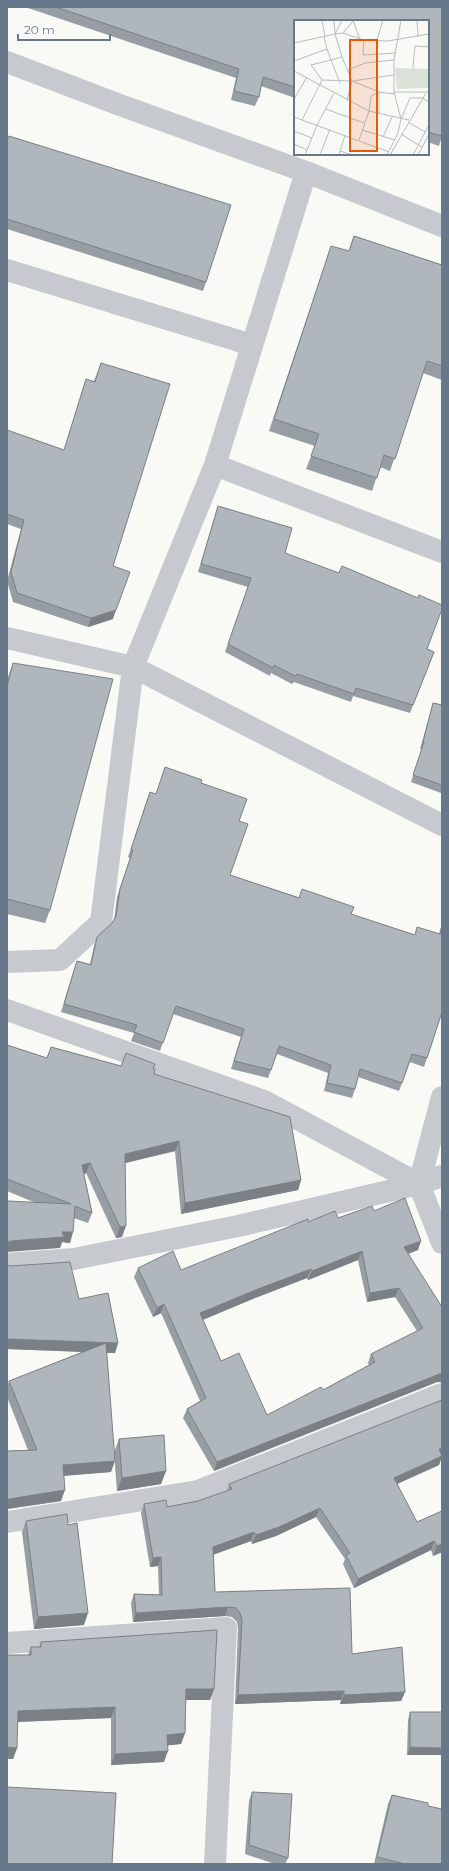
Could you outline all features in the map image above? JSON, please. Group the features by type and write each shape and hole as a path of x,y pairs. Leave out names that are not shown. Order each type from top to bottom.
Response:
{"street":[{"path":"7,62 120,105 306,172 442,226"},
{"path":"7,962 60,960 101,922 133,667 215,465 306,172"},
{"path":"7,270 252,345"},
{"path":"215,465 442,552"},
{"path":"7,638 133,667 442,825"},
{"path":"7,1010 264,1101 419,1184"},
{"path":"442,1096 419,1184 442,1243"},
{"path":"7,1264 74,1259 238,1226 419,1184 442,1176"},
{"path":"7,1522 198,1491 442,1394"},
{"path":"7,1643 226,1628 215,1864"}],"building":[{"path":"56,7 442,7 442,136 429,132 429,20 294,20 294,87 263,77 259,97 234,91 239,69"},
{"path":"9,136 231,205 206,282 7,219 7,141"},
{"path":"354,236 442,265 442,366 427,361 395,459 384,455 377,478 311,456 319,434 274,419 331,246 349,251"},
{"path":"101,363 170,384 113,566 130,572 116,610 91,618 17,593 11,572 24,520 7,514 7,430 64,450 86,379 95,382"},
{"path":"218,506 292,528 285,553 339,573 342,566 418,598 419,595 442,605 442,609 427,649 434,652 413,705 356,688 354,694 297,674 295,676 274,665 273,668 228,644 251,578 201,564"},
{"path":"13,663 113,679 50,910 7,899 7,687"},
{"path":"433,703 442,705 442,785 413,775 424,742"},
{"path":"165,767 202,780 201,783 247,799 239,821 248,824 230,875 299,898 302,889 354,907 351,914 415,935 417,927 440,934 442,926 442,1012 427,1058 412,1054 402,1083 360,1069 355,1089 327,1083 331,1065 279,1046 271,1070 234,1061 244,1029 176,1006 163,1043 134,1032 137,1025 64,1004 77,961 91,965 97,937 112,923 116,916 120,889 133,850 131,849 150,792 156,794"},
{"path":"7,1045 47,1058 51,1047 121,1066 126,1053 155,1064 153,1069 155,1069 154,1074 290,1117 301,1180 185,1203 179,1141 125,1154 126,1226 120,1227 90,1163 82,1165 92,1213 75,1206 73,1232 62,1232 64,1237 7,1242 7,1201 71,1204 7,1179"},
{"path":"405,1198 421,1241 404,1247 442,1307 442,1373 217,1462 187,1409 206,1398 164,1304 157,1308 138,1268 173,1251 181,1270 308,1219 308,1222 335,1211 338,1218 372,1206 374,1211","holes":["362,1251 370,1293 399,1288 423,1328 371,1354 375,1362 323,1390 321,1387 267,1415 239,1353 221,1361 200,1313 258,1289 311,1269 312,1271"]},
{"path":"70,1262 79,1299 108,1293 118,1343 7,1339 7,1265"},
{"path":"106,1343 115,1461 63,1465 65,1490 7,1500 7,1451 37,1450 9,1381"},
{"path":"442,1400 442,1448 439,1449 442,1456 394,1478 417,1522 442,1511 442,1544 437,1546 434,1541 358,1579 346,1555 350,1553 320,1508 279,1527 256,1535 254,1532 213,1547 215,1592 350,1588 352,1654 402,1647 405,1692 344,1695 344,1691 238,1695 242,1620 240,1613 236,1608 228,1607 136,1613 134,1594 162,1595 161,1557 153,1558 144,1504 166,1500 167,1507 198,1501 232,1489 229,1484"},
{"path":"164,1435 166,1471 122,1478 119,1439"},
{"path":"67,1514 68,1525 77,1523 88,1613 38,1617 26,1521"},
{"path":"217,1630 214,1689 186,1689 185,1733 167,1735 168,1751 115,1754 115,1707 18,1711 17,1748 7,1747 7,1655 31,1655 31,1647 41,1647 41,1642"},
{"path":"410,1712 442,1712 442,1748 410,1747"},
{"path":"7,1787 116,1793 112,1864 7,1864"},
{"path":"252,1792 292,1794 288,1858 249,1845"},
{"path":"392,1795 428,1803 428,1806 442,1809 442,1864 405,1864 377,1857"}]}
